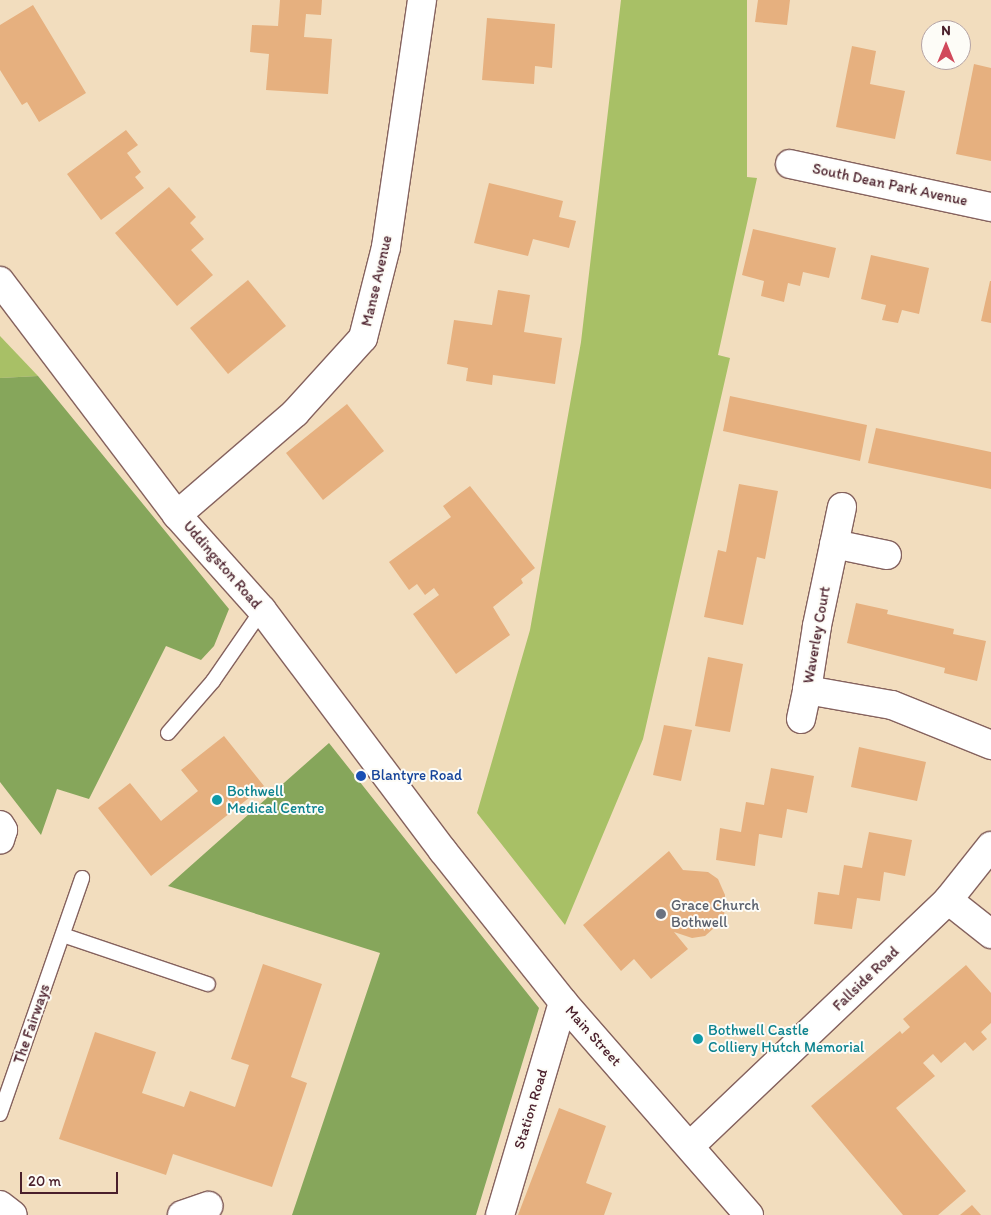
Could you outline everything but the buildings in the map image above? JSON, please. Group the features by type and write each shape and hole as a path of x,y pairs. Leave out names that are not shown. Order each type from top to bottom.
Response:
{"street":[{"name":"Manse Avenue","path":"177,515 295,412 363,338 386,246 422,0"},
{"name":"South Dean Park Avenue","path":"790,164 991,206"},
{"name":"Uddingston Road","path":"0,280 177,515 262,610 443,851"},
{"name":"Waverley Court","path":"842,507 807,690 892,704 991,745"},
{"path":"834,544 887,555"},
{"path":"801,719 807,690"},
{"path":"0,826 3,830 0,840"},
{"name":"Fallside Road","path":"690,1146 948,900 991,846"},
{"name":"Main Street","path":"443,851 564,1002 749,1215"},
{"path":"948,900 991,934"},
{"name":"Station Road","path":"500,1215 564,1002"},
{"path":"0,1205 13,1215"},
{"path":"182,1215 208,1206"}],"lane":[{"path":"168,733 213,681 262,610"},
{"name":"The Fairways","path":"0,1114 82,878"},
{"path":"63,935 208,984"}],"green space":[{"path":"621,0 747,0 747,177 757,178 718,355 730,358 643,739 565,925 477,813 530,630 581,342"},
{"path":"0,336 38,376 0,378"},
{"path":"38,376 229,609 214,646 201,660 166,646 89,799 57,789 41,835 0,782 0,378"},
{"path":"329,743 539,1008 476,1215 292,1215 380,953 168,886"}],"place":[{"name":"Blantyre Road","path":"361,776"},
{"name":"Bothwell Medical Centre","path":"217,800"},
{"name":"Grace Church Bothwell","path":"661,914"},
{"name":"Bothwell Castle Colliery Hutch Memorial","path":"698,1039"}]}
